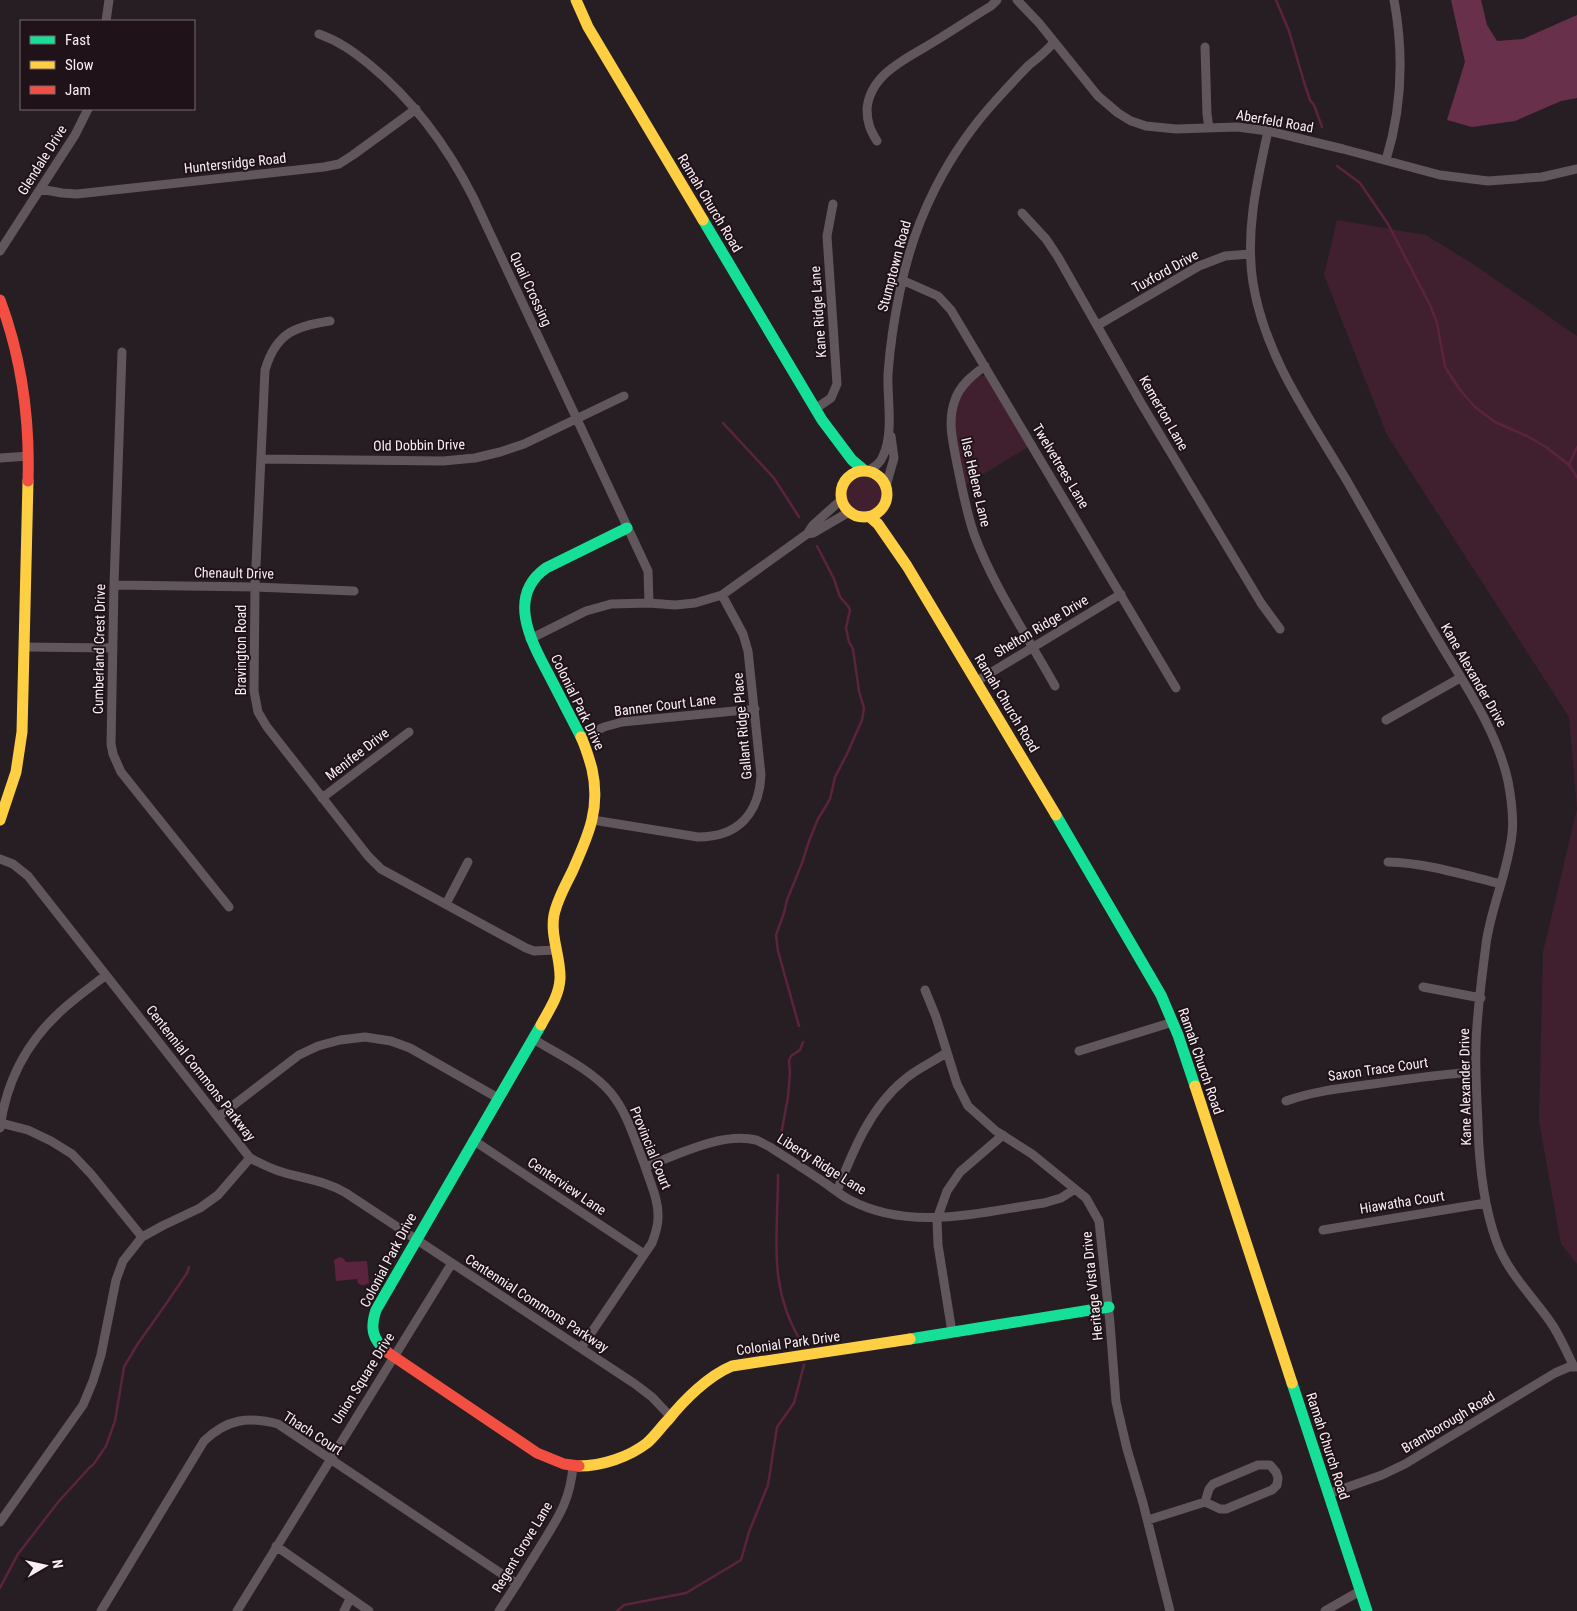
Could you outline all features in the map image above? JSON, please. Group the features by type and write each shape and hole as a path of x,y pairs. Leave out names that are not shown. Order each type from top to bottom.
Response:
{"main road":[{"name":"Ramah Church Road","path":"576,0 592,34 822,420 852,460 865,470 878,475 886,486 887,494 883,508 886,520 907,566"},
{"path":"0,300 16,345 23,380 28,424 29,456 22,732 13,785 0,820"},
{"name":"Ramah Church Road","path":"822,420 844,466 847,477"},
{"path":"865,470 847,477 842,486 841,500 849,512 860,517 870,517 883,508"},
{"name":"Ramah Church Road","path":"870,517 878,524 907,566 977,681 1161,995 1173,1022 1366,1611"},
{"name":"Colonial Park Drive","path":"627,528 542,571 531,584 525,597 525,624 530,639 581,738 590,760 596,798 593,820 554,915 553,929 560,979 556,999 376,1310 372,1323 373,1332 379,1345 537,1453 573,1466 597,1464 634,1452 649,1440 709,1379 721,1370 732,1366 1109,1307"}],"street":[{"path":"106,20 109,0"},
{"path":"877,141 870,132 867,119 868,103 873,88 882,76 991,6 997,0"},
{"name":"Aberfeld Road","path":"1017,0 1039,23 1098,96 1118,113 1131,121 1146,126 1176,129 1237,127 1268,131 1343,148 1440,176 1488,181 1542,177 1577,169"},
{"path":"1386,160 1397,117 1400,81 1400,41 1394,0"},
{"name":"Quail Crossing","path":"319,34 335,39 385,78 416,109 448,152 464,179 648,571 649,603"},
{"name":"Stumptown Road","path":"865,470 878,464 887,446 887,392 890,350 902,280 911,246 922,216 935,187 964,140 997,99 1054,42"},
{"path":"1205,47 1209,128"},
{"name":"Huntersridge Road","path":"40,190 77,194 324,168 338,164 353,155 416,109"},
{"name":"Glendale Drive","path":"0,251 75,135 88,110"},
{"name":"Kane Alexander Drive","path":"1268,131 1254,201 1250,254 1253,282 1264,328 1285,376 1460,678 1483,714 1499,751 1508,781 1512,810 1512,834 1488,932 1478,1023 1476,1072 1479,1159 1486,1202 1497,1243 1509,1266 1558,1334 1576,1367"},
{"name":"Kane Ridge Lane","path":"815,409 831,398 837,384 827,236 833,204"},
{"name":"Kemerton Lane","path":"1022,213 1046,239 1058,257 1141,403 1256,594 1280,629"},
{"name":"Tuxford Drive","path":"1098,325 1207,262 1225,256 1250,254"},
{"name":"Twelvetrees Lane","path":"902,280 930,291 946,303 1176,688"},
{"name":"Bravington Road","path":"330,322 306,325 292,331 278,345 265,370 255,587 254,691 258,712 267,727 322,798 368,856 381,869 526,948 534,951 555,950"},
{"name":"Cumberland Crest Drive","path":"122,352 112,648 111,744 121,772 228,907"},
{"name":"Ilse Helene Lane","path":"985,366 961,388 955,398 952,409 951,433 968,517 997,584 1055,686"},
{"name":"Old Dobbin Drive","path":"261,459 443,461 475,458 524,444 624,396"},
{"name":"Stumptown Road","path":"886,486 894,458 888,424"},
{"path":"0,458 29,456"},
{"path":"530,639 586,611 611,604 649,603 675,605 695,603 722,595 807,534 813,525 841,500"},
{"path":"807,534 849,512"},
{"name":"Chenault Drive","path":"114,585 255,587 354,591"},
{"name":"Shelton Ridge Drive","path":"977,681 1120,594"},
{"name":"Gallant Ridge Place","path":"593,820 698,837 711,837 723,834 736,827 747,818 755,807 760,792 762,775 748,651 743,634 722,595"},
{"path":"24,647 112,648"},
{"path":"1386,720 1460,678"},
{"name":"Banner Court Lane","path":"581,738 604,727 622,722 755,709"},
{"name":"Menifee Drive","path":"322,798 408,732"},
{"name":"Centennial Commons Parkway","path":"0,859 13,864 28,876 250,1158 281,1172 315,1179 335,1186 635,1384 652,1397 671,1416"},
{"path":"446,904 468,862"},
{"path":"1388,862 1432,866 1501,884"},
{"path":"0,1128 9,1088 23,1058 38,1034 61,1010 106,975"},
{"path":"1423,987 1481,998"},
{"name":"Heritage Vista Drive","path":"925,990 936,1017 957,1084 968,1106 1086,1198 1099,1222 1109,1307 1116,1402 1170,1611"},
{"path":"1079,1051 1173,1022"},
{"path":"218,1117 299,1055 340,1040 365,1037 391,1041 410,1048 498,1098"},
{"name":"Provincial Court","path":"533,1039 593,1076 611,1093 622,1108 629,1124 657,1201 658,1217 656,1233 652,1243 581,1348"},
{"path":"837,1191 850,1158 874,1113 904,1079 946,1053"},
{"name":"Saxon Trace Court","path":"1286,1101 1324,1091 1442,1074 1476,1072"},
{"path":"1,1123 28,1130 72,1154 92,1174 142,1237"},
{"path":"952,1332 938,1245 937,1219 947,1191 960,1172 1003,1135"},
{"name":"Liberty Ridge Lane","path":"645,1167 716,1142 730,1139 748,1139 758,1141 770,1147 848,1200 892,1215 937,1219 1044,1203 1061,1198 1075,1189"},
{"name":"Centerview Lane","path":"474,1140 644,1254"},
{"path":"0,1522 83,1405 101,1355 116,1280 123,1261 142,1237 164,1224 200,1208 218,1195 250,1158"},
{"name":"Hiawatha Court","path":"1323,1230 1486,1202"},
{"name":"Union Square Drive","path":"237,1611 452,1263"},
{"name":"Bramborough Road","path":"1328,1494 1382,1475 1405,1464 1555,1373 1569,1367 1576,1367"},
{"name":"Thach Court","path":"100,1611 204,1442 215,1431 228,1424 244,1420 260,1419 278,1424 517,1584"},
{"path":"1148,1520 1205,1502 1220,1509 1234,1506 1272,1490 1277,1485 1278,1478 1276,1472 1270,1465 1258,1465 1213,1484 1209,1489 1205,1502"},
{"name":"Regent Grove Lane","path":"499,1611 552,1529 568,1493 573,1466"},
{"path":"276,1546 369,1611"},
{"path":"1325,1611 1360,1592"},
{"path":"344,1611 350,1598"}],"shaded area":[{"path":"1451,0 1481,0 1487,25 1497,41 1523,39 1577,15 1577,98 1561,101 1515,121 1472,127 1447,120 1465,62"},
{"path":"1337,220 1426,235 1473,264 1577,336 1577,809 1569,717 1387,435 1324,275"},
{"path":"981,376 986,376 990,381 1028,447 965,485 957,447 955,421 961,396 969,385"},
{"path":"859,471 869,471 883,481 887,494 883,507 877,513 869,517 859,517 845,507 841,499 841,489 851,475"},
{"path":"1577,809 1577,1264 1561,1244 1539,1121 1543,952"},
{"path":"340,1257 346,1262 367,1261 369,1283 361,1285 357,1279 336,1281 334,1260"}],"waterway":[{"path":"1276,0 1289,31 1310,100 1314,105 1322,127"},
{"path":"1337,166 1360,183 1388,224 1430,305 1437,323 1445,367 1460,390 1475,407 1495,422 1527,436 1546,447 1569,465 1577,477"},
{"path":"723,423 774,478 799,517"},
{"path":"1569,465 1577,447"},
{"path":"799,1026 778,951 776,935 809,841 818,819 830,799 835,777 862,720 864,708 859,691 853,649 849,642 846,628 850,610 840,597 834,579 817,546"},
{"path":"780,1140 788,1097 789,1061 791,1056 800,1050 803,1042"},
{"path":"778,1175 776,1240 779,1280 783,1301 790,1321 801,1342"},
{"path":"0,1588 18,1554 59,1501 93,1465 106,1446 115,1421 124,1367 187,1273 189,1267"},
{"path":"617,1611 624,1605 686,1593 741,1560 749,1532 768,1485 777,1427 794,1403 804,1365"}],"traffic: fast":[{"path":"703,220 822,420 852,460 864,470"},
{"path":"581,737 531,637 526,622 527,593 533,580 546,568 627,528"},
{"path":"1056,815 1161,995 1178,1035 1195,1086"},
{"path":"387,1352 375,1338 373,1322 376,1310 541,1025"},
{"path":"910,1339 1109,1307"},
{"path":"1292,1383 1367,1611"}],"traffic: slow":[{"path":"576,0 588,27 703,220"},
{"path":"869,471 873,472 883,481 886,485 887,494 886,503 877,513 869,517 859,517 851,513 842,503 841,489 845,481 855,472 869,471"},
{"path":"0,820 16,772 22,732 28,481"},
{"path":"870,517 878,524 907,566 1056,815"},
{"path":"541,1025 556,997 560,979 553,931 555,909 588,834 594,810 595,797 592,769 581,737"},
{"path":"1195,1086 1292,1383"},
{"path":"579,1466 606,1462 640,1448 650,1440 697,1389 723,1370 732,1366 910,1339"}],"traffic: jam":[{"path":"0,300 14,344 23,389 28,434 28,481"},
{"path":"387,1352 537,1453 564,1464 579,1466"}]}
